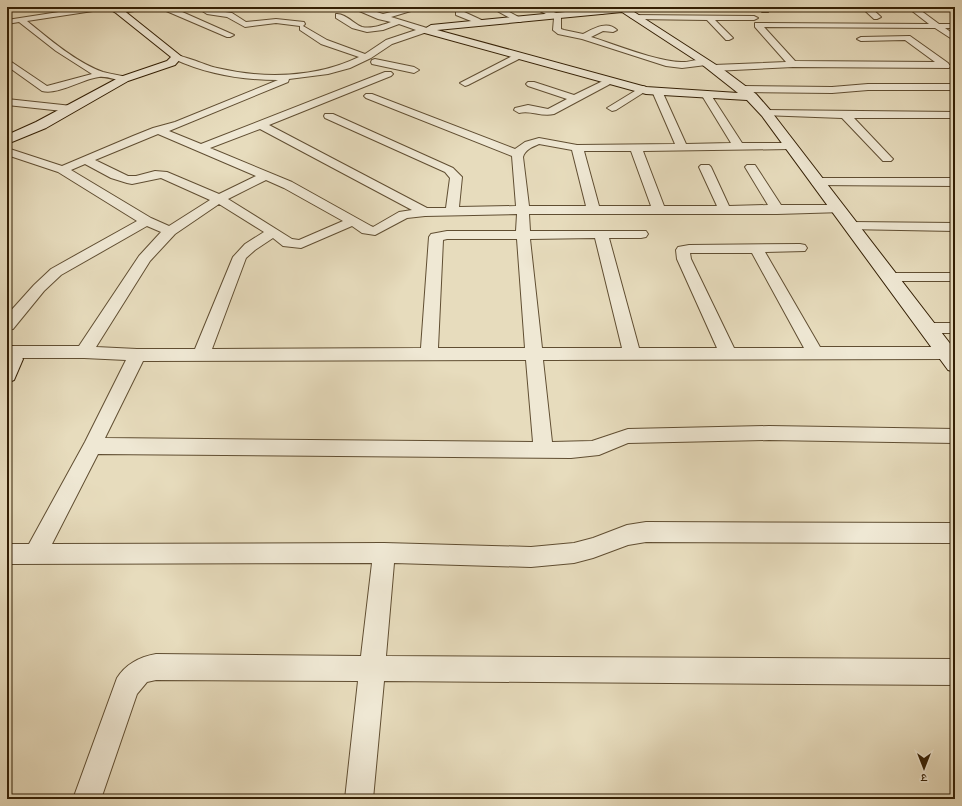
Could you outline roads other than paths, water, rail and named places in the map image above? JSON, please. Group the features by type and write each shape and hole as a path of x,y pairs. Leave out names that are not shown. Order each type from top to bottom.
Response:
{"street":[{"path":"7,22 106,7"},
{"path":"115,9 150,7"},
{"path":"164,7 177,7"},
{"path":"164,7 230,35"},
{"path":"200,7 210,12 229,15 245,25 276,21 302,26 309,34 328,44 364,58 414,70"},
{"path":"354,7 424,30 609,81 657,91 706,94 832,90 864,87 955,87"},
{"path":"381,17 420,7"},
{"path":"494,7 520,20"},
{"path":"536,7 558,17"},
{"path":"590,7 602,12"},
{"path":"865,7 877,17"},
{"path":"911,7 955,40"},
{"path":"115,9 177,57 191,65 217,71 257,76 292,77 329,72 364,58 389,42 435,27 602,12 630,11 709,18 754,18"},
{"path":"729,10 744,10"},
{"path":"630,11 710,65 747,93 766,113 951,359"},
{"path":"459,13 484,23"},
{"path":"339,16 353,27 367,31 375,31 398,22"},
{"path":"558,17 558,31 666,63 682,65 945,65"},
{"path":"709,18 729,38"},
{"path":"21,20 81,64 100,74 124,79"},
{"path":"793,64 758,25 955,26"},
{"path":"584,38 602,27 607,27 613,30"},
{"path":"861,39 907,38 955,72"},
{"path":"940,41 955,40"},
{"path":"912,41 926,41"},
{"path":"465,83 518,56"},
{"path":"7,140 41,125 124,79 172,63 177,57"},
{"path":"7,62 45,89 54,88 100,74"},
{"path":"201,148 388,74"},
{"path":"62,170 158,130 179,124 292,77"},
{"path":"519,110 526,107 547,112 609,81"},
{"path":"531,84 575,99"},
{"path":"612,108 643,89"},
{"path":"657,91 682,147"},
{"path":"706,94 739,146"},
{"path":"369,96 517,154"},
{"path":"7,102 72,108"},
{"path":"766,113 955,115"},
{"path":"845,115 887,159"},
{"path":"329,116 453,174 456,181 452,212"},
{"path":"259,124 426,212"},
{"path":"158,130 288,185 354,221 367,230 376,231 404,215 426,212 523,210 838,209"},
{"path":"517,154 533,142 578,148 790,146"},
{"path":"578,148 594,210"},
{"path":"636,148 659,210"},
{"path":"7,151 62,170 146,221 170,231"},
{"path":"517,154 543,450"},
{"path":"86,160 126,179 139,179 158,174 163,175 219,199 273,232 288,243 301,244 354,221"},
{"path":"751,167 777,210"},
{"path":"705,168 725,210"},
{"path":"84,352 144,259 170,231 219,199 267,175"},
{"path":"817,182 955,182"},
{"path":"7,325 43,283 56,272 146,221"},
{"path":"850,226 955,227"},
{"path":"201,355 240,257 250,247 273,232"},
{"path":"601,234 632,354"},
{"path":"429,354 436,237 447,235 641,234"},
{"path":"756,248 815,353"},
{"path":"728,353 684,259 683,250 800,248"},
{"path":"889,276 955,277"},
{"path":"928,328 955,328"},
{"path":"8,352 84,352 137,355 815,353 951,359"},
{"path":"7,375 13,359 8,352"},
{"path":"35,555 92,446 137,355"},
{"path":"92,446 543,450 586,449 600,447 619,438 628,436 770,433 955,436"},
{"path":"7,554 384,553 551,556 587,550 627,536 646,532 955,533"},
{"path":"359,799 384,553"},
{"path":"86,799 126,687 132,677 144,668 955,672"}]}
